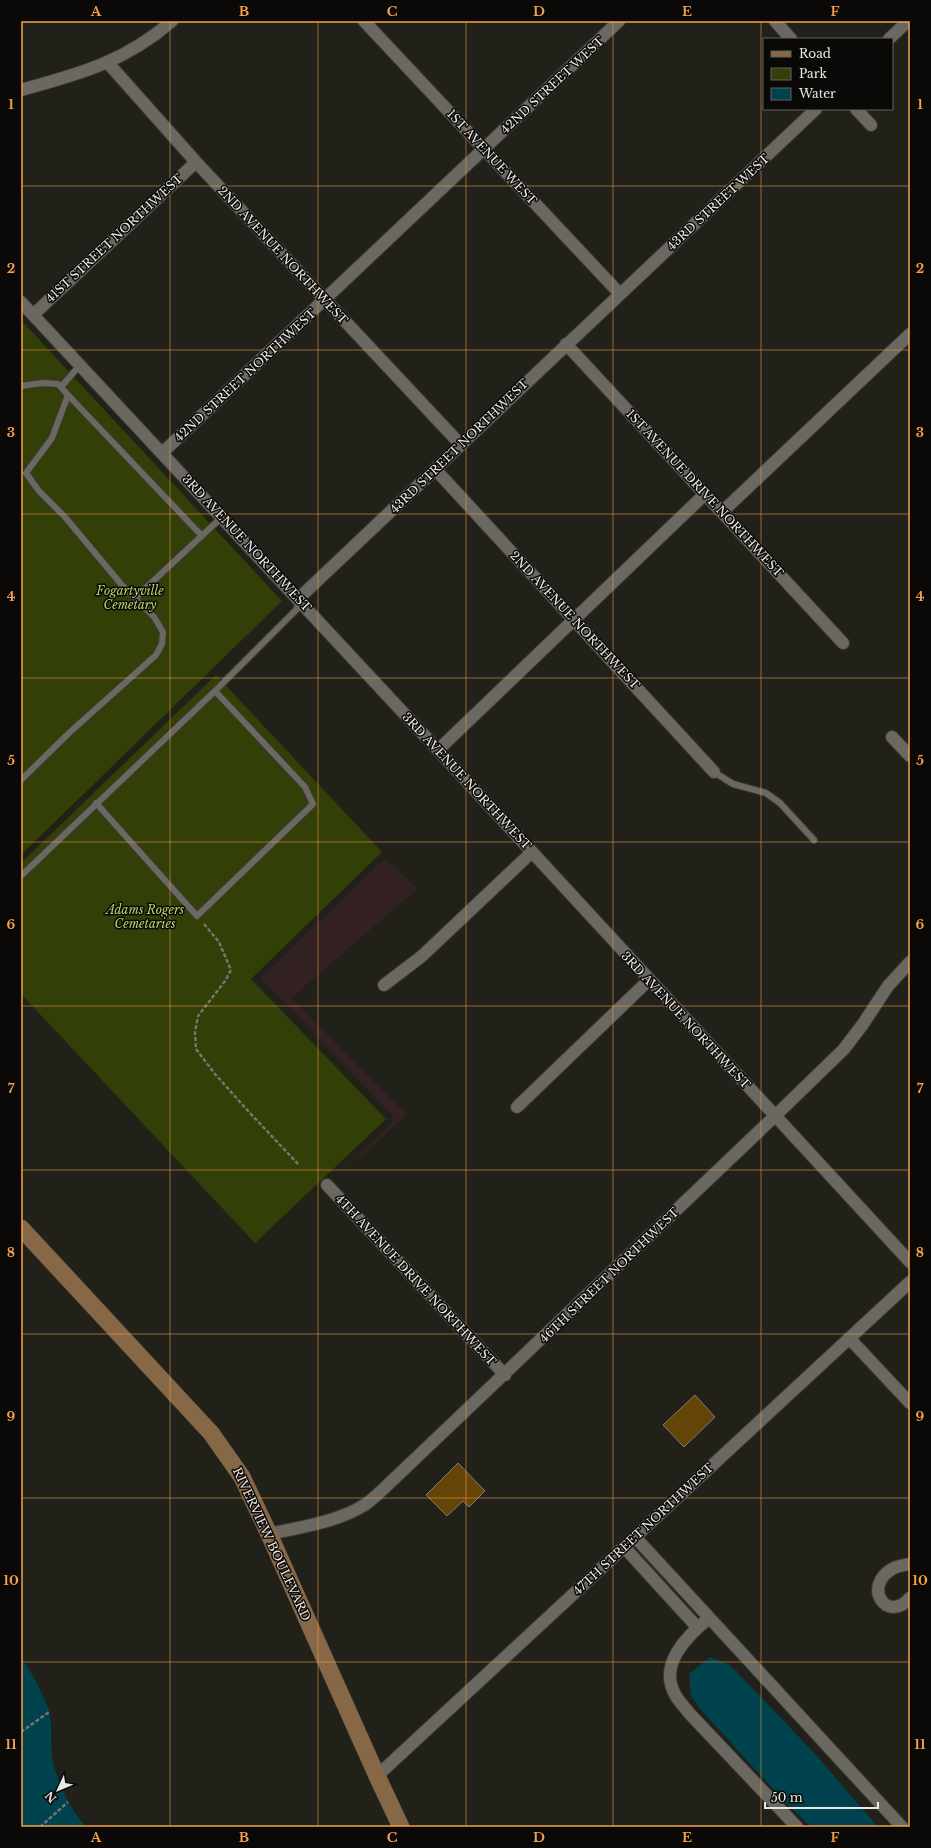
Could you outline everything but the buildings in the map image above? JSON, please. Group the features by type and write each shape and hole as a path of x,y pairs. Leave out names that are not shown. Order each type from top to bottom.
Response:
{"street":[{"path":"21,90 67,78 108,63 136,48 172,21"},
{"name":"1ST AVENUE WEST","path":"364,21 485,148 620,294"},
{"name":"42ND STREET WEST","path":"485,148 619,21"},
{"path":"775,21 790,38"},
{"path":"890,38 908,21"},
{"name":"2ND AVENUE NORTHWEST","path":"108,63 196,162 324,300 461,444"},
{"name":"43RD STREET WEST","path":"620,294 815,110"},
{"path":"857,110 871,125"},
{"name":"42ND STREET NORTHWEST","path":"162,453 485,148"},
{"name":"41ST STREET NORTHWEST","path":"33,315 196,162"},
{"name":"43RD STREET NORTHWEST","path":"298,599 620,294"},
{"name":"3RD AVENUE NORTHWEST","path":"21,302 438,750 910,1262"},
{"path":"722,512 910,334"},
{"name":"1ST AVENUE DRIVE NORTHWEST","path":"566,344 843,643"},
{"name":"2ND AVENUE NORTHWEST","path":"435,469 714,772"},
{"path":"438,750 705,494"},
{"path":"892,737 910,756"},
{"path":"384,985 422,956 532,852"},
{"name":"46TH STREET NORTHWEST","path":"269,1534 333,1519 349,1513 367,1503 505,1375 844,1048 863,1024 888,986 910,962"},
{"path":"517,1107 649,980"},
{"name":"4TH AVENUE DRIVE NORTHWEST","path":"327,1186 505,1375"},
{"name":"RIVERVIEW BOULEVARD","path":"21,1228 211,1433 242,1477 401,1827"},
{"name":"47TH STREET NORTHWEST","path":"377,1776 910,1282"},
{"path":"849,1338 910,1403"},
{"path":"635,1537 902,1827"},
{"path":"624,1547 697,1627"},
{"path":"910,1564 893,1568 888,1572 878,1584 877,1592 886,1606 893,1608 899,1608 910,1598"},
{"path":"709,1618 697,1627 676,1651 673,1659 671,1677 675,1695 689,1713 797,1827"}],"lane":[{"path":"61,387 80,365"},
{"path":"21,386 42,382 58,384 202,536"},
{"path":"21,780 69,733 156,655 162,644 163,632 154,617 116,578 65,517 39,491 26,473 52,438 68,395"},
{"path":"135,598 222,517"},
{"path":"22,875 215,691 297,609 298,599"},
{"path":"96,803 197,916 313,804 305,787 215,691"},
{"path":"714,772 733,784 766,793 780,804 814,840"}],"path":[{"path":"197,916 219,942 231,970 225,981 198,1016 195,1032 196,1049 215,1074 244,1107 300,1165"},
{"path":"21,1732 49,1712"},
{"path":"40,1827 68,1802"}],"shaded area":[{"path":"385,858 417,889 291,998 407,1115 333,1180 391,1124 393,1116 261,978"}],"green space":[{"name":"Fogartyville Cemetary","path":"21,320 282,601 21,855"},
{"name":"Adams Rogers Cemetaries","path":"216,675 382,852 251,979 386,1119 255,1243 21,994 21,863"}],"water":[{"path":"21,1657 37,1683 49,1711 51,1722 52,1757 56,1774 75,1813 87,1827 21,1827"},
{"path":"710,1657 730,1665 817,1756 878,1827 811,1827 784,1801 701,1710 691,1696 689,1674"}]}
